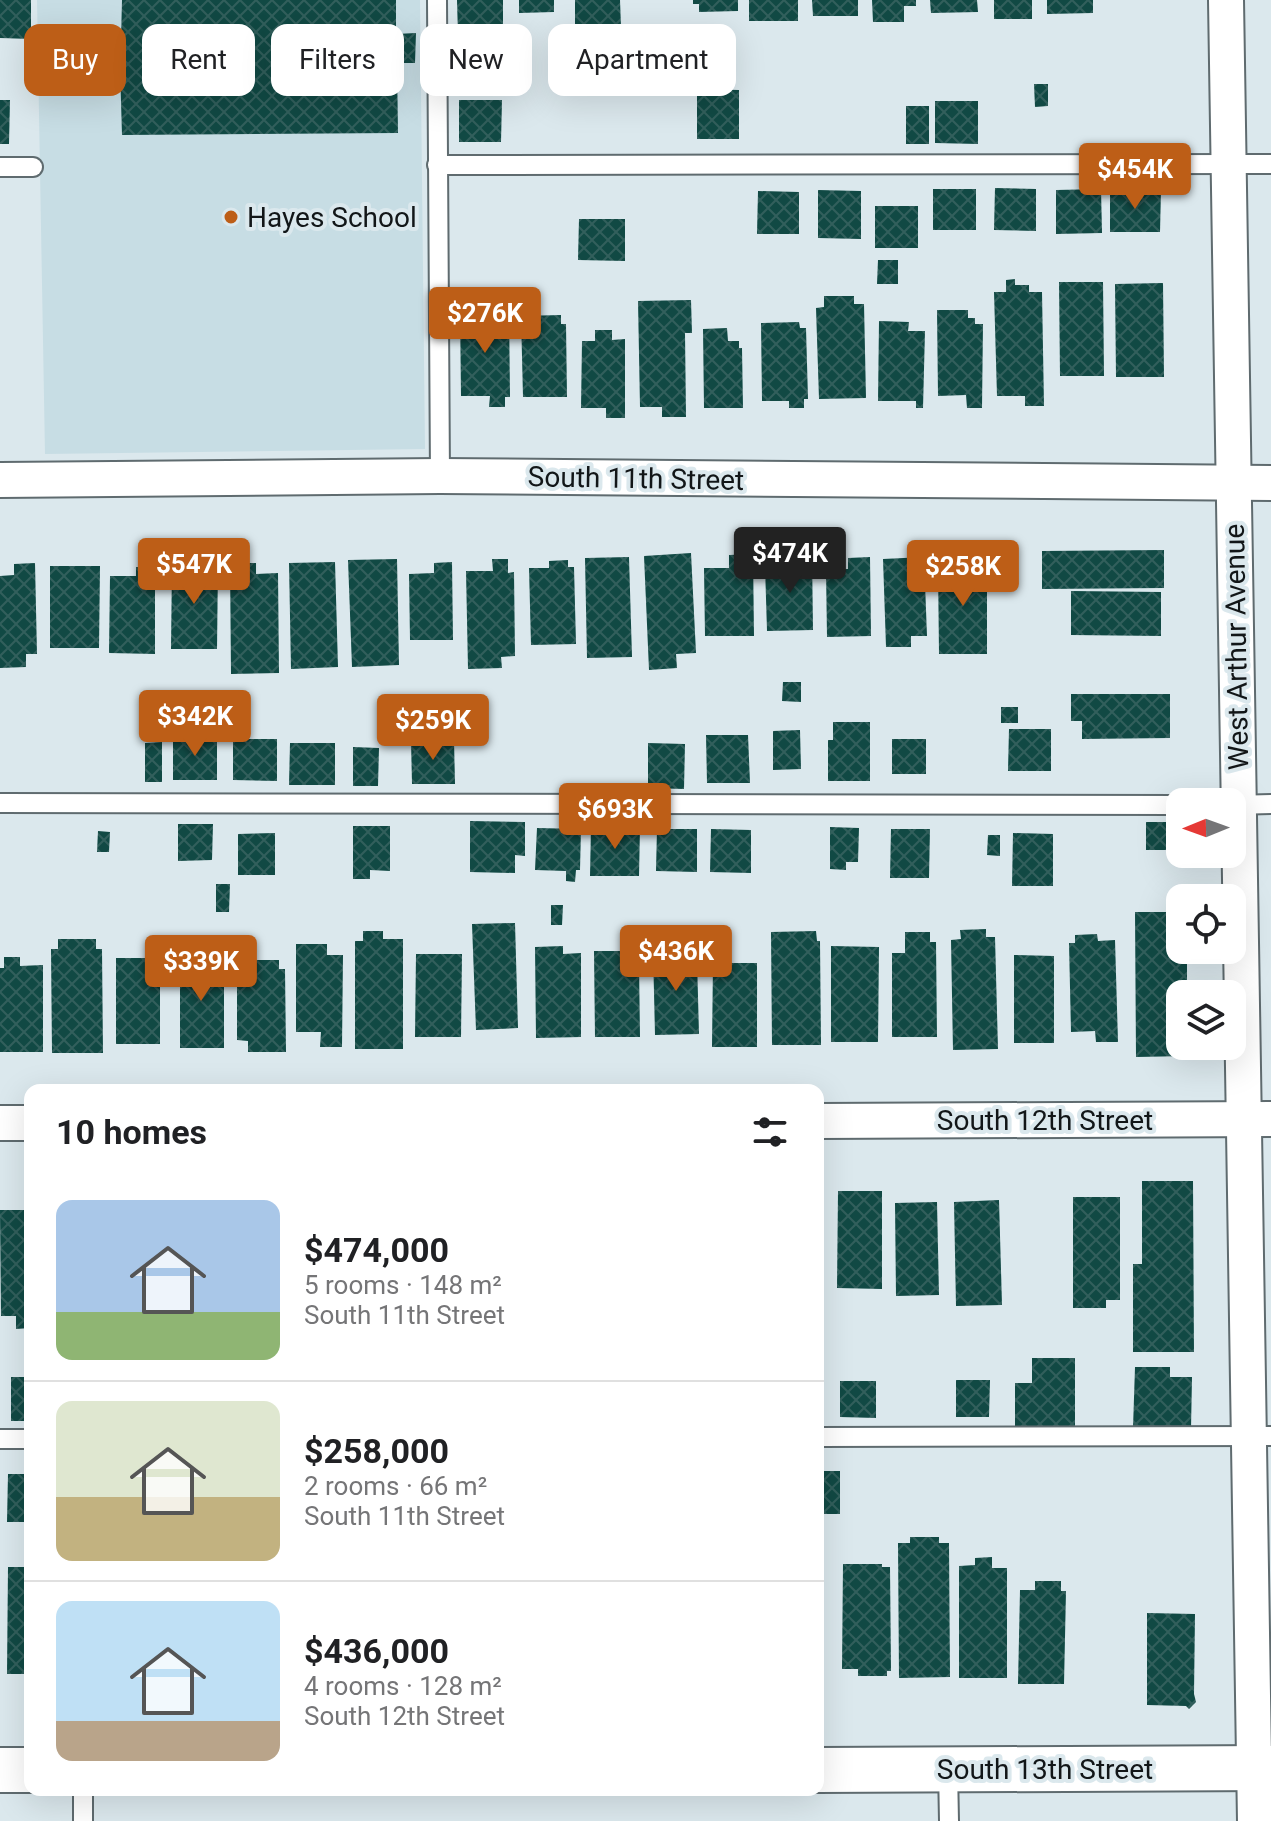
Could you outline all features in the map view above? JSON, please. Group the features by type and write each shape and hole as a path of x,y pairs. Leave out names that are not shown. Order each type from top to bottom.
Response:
{"street":[{"name":"West Arthur Avenue","path":"1226,0 1234,483 1258,1119 1263,1768 1255,1821"},
{"name":"South 11th Street","path":"0,480 440,476 1271,483"},
{"name":"South 12th Street","path":"824,1121 1258,1119"},
{"path":"0,1123 24,1123"},
{"name":"South 13th Street","path":"824,1770 1263,1768"},
{"path":"0,1770 24,1770"}],"lane":[{"path":"437,0 440,476"},
{"path":"437,165 1271,164"},
{"path":"0,167 33,167"},
{"path":"0,803 1166,805"},
{"path":"824,1437 1260,1436"},
{"path":"0,1439 24,1439"},
{"path":"948,1769 949,1821"},
{"path":"83,1796 83,1821"}],"shaded area":[{"name":"Hayes School","path":"37,0 420,0 425,449 45,454 39,96 126,96 126,24 37,24"}],"building":[{"path":"0,0 31,0 31,24 24,24 24,39 0,38"},
{"path":"122,0 396,0 396,24 271,24 271,96 397,96 398,133 122,135 121,96 126,96 126,24 121,24"},
{"path":"457,0 503,0 503,24 458,24"},
{"path":"519,0 554,0 554,12 519,13"},
{"path":"575,0 620,0 621,24 575,24"},
{"path":"693,0 738,0 738,11 699,12 699,4 693,4"},
{"path":"749,0 798,0 798,21 749,21"},
{"path":"812,0 858,0 858,16 813,16"},
{"path":"872,0 916,0 916,6 904,6 904,22 873,22"},
{"path":"930,0 977,0 978,12 931,13"},
{"path":"994,0 1032,0 1032,19 994,19"},
{"path":"1047,0 1093,0 1093,13 1047,14"},
{"path":"416,33 415,63 404,63 404,34"},
{"path":"1034,84 1048,84 1048,106 1035,107"},
{"path":"736,90 739,90 739,139 697,139 697,96 736,96"},
{"path":"0,100 10,100 9,144 0,144"},
{"path":"459,100 502,100 501,142 459,142"},
{"path":"935,101 978,101 978,144 935,143"},
{"path":"906,106 929,106 929,144 906,144"},
{"path":"995,188 1036,189 1036,231 994,230"},
{"path":"933,189 976,189 976,230 933,230"},
{"path":"1101,189 1102,233 1056,234 1056,190"},
{"path":"1110,189 1161,190 1160,232 1110,232"},
{"path":"818,190 861,191 861,239 818,238"},
{"path":"758,191 799,192 799,234 757,234"},
{"path":"875,206 918,206 918,248 875,248"},
{"path":"579,219 625,219 625,261 578,260"},
{"path":"878,260 898,260 898,284 877,284"},
{"path":"1015,279 1015,285 1029,285 1029,292 1042,292 1044,406 1025,406 1025,396 997,396 994,292 1006,292 1006,280"},
{"path":"1059,282 1103,282 1104,376 1060,376"},
{"path":"1163,283 1164,377 1116,377 1115,284"},
{"path":"824,296 854,296 854,304 864,304 866,398 819,399 816,308 824,307"},
{"path":"691,300 692,333 685,333 686,417 662,417 662,407 640,407 638,301"},
{"path":"460,310 509,310 510,397 505,397 505,407 489,407 490,396 461,396"},
{"path":"937,310 968,310 968,318 975,318 975,324 983,324 982,408 967,408 966,395 938,396"},
{"path":"561,315 561,324 566,324 567,397 523,397 521,316"},
{"path":"879,321 909,322 908,331 925,331 923,408 916,408 916,401 878,401"},
{"path":"799,322 800,328 806,328 808,399 804,399 804,408 789,408 789,401 762,401 761,323"},
{"path":"727,328 728,341 739,341 739,348 742,348 743,408 704,408 703,329"},
{"path":"595,330 612,330 612,340 625,339 625,418 606,418 606,408 581,408 582,341 595,341"},
{"path":"1164,550 1164,588 1042,589 1042,551"},
{"path":"691,553 696,653 676,654 677,668 649,670 644,556"},
{"path":"753,554 754,636 705,636 704,568 729,568 729,555"},
{"path":"788,555 812,555 813,630 767,631 765,566 788,565"},
{"path":"982,555 982,566 987,566 987,654 939,654 938,567 966,567 966,556"},
{"path":"629,557 632,657 587,658 585,558"},
{"path":"870,557 871,636 827,637 826,570 848,569 848,558"},
{"path":"924,557 927,636 911,636 911,647 886,647 883,559"},
{"path":"397,559 399,665 352,667 348,560"},
{"path":"492,559 508,559 508,573 514,572 515,656 501,657 502,668 468,669 466,571 493,571"},
{"path":"568,560 568,567 574,567 576,644 531,645 529,568 549,568 549,561"},
{"path":"335,562 338,667 291,669 289,563"},
{"path":"452,562 453,640 410,640 409,574 434,573 434,563"},
{"path":"35,563 37,654 26,654 26,667 0,668 0,576 14,575 14,564"},
{"path":"230,563 256,563 256,574 278,573 279,673 231,674"},
{"path":"172,564 218,564 217,649 171,649"},
{"path":"50,566 100,566 99,648 50,648"},
{"path":"136,567 150,567 151,577 155,577 155,654 109,653 110,576 136,576"},
{"path":"1071,591 1161,592 1161,636 1071,635"},
{"path":"783,682 801,682 801,702 782,701"},
{"path":"1071,694 1170,694 1170,738 1082,739 1082,721 1071,721"},
{"path":"1001,707 1018,707 1018,723 1001,723"},
{"path":"833,722 870,722 870,781 828,781 828,740 833,740"},
{"path":"1009,729 1051,729 1051,771 1008,771"},
{"path":"800,730 801,769 773,770 773,731"},
{"path":"173,735 217,736 217,780 173,780"},
{"path":"706,735 748,735 750,783 707,783"},
{"path":"233,739 277,739 277,781 233,780"},
{"path":"892,739 926,739 926,774 892,774"},
{"path":"411,740 454,740 455,784 412,784"},
{"path":"162,742 162,782 145,782 145,743"},
{"path":"290,743 335,743 335,785 289,785"},
{"path":"648,743 685,744 684,789 648,788"},
{"path":"353,747 379,748 378,786 353,786"},
{"path":"470,821 525,822 525,856 515,855 515,873 470,872"},
{"path":"1146,822 1166,822 1166,850 1146,850"},
{"path":"178,824 213,824 212,860 178,861"},
{"path":"353,826 390,826 390,871 370,870 370,879 353,879"},
{"path":"591,826 640,827 639,876 590,876"},
{"path":"830,827 859,828 858,862 846,862 846,870 830,869"},
{"path":"537,828 581,829 580,870 576,870 575,882 566,881 566,871 535,870"},
{"path":"657,829 697,829 697,872 656,871"},
{"path":"711,829 751,830 751,873 710,872"},
{"path":"891,829 930,829 929,878 890,878"},
{"path":"98,831 110,832 109,852 97,852"},
{"path":"275,833 275,875 238,875 238,834"},
{"path":"1013,833 1053,834 1053,886 1012,886"},
{"path":"988,835 1000,835 1000,856 987,855"},
{"path":"216,884 230,884 229,912 216,912"},
{"path":"551,905 563,905 562,925 551,925"},
{"path":"1135,912 1166,912 1166,964 1187,964 1187,980 1166,980 1166,1056 1136,1057"},
{"path":"515,923 518,1028 476,1030 472,924"},
{"path":"986,929 986,937 995,937 998,1049 953,1050 951,940 961,939 960,930"},
{"path":"363,931 383,931 383,939 403,939 403,1049 355,1049 355,941 363,941"},
{"path":"816,931 817,941 820,941 821,1045 772,1045 771,932"},
{"path":"905,932 930,932 930,942 936,942 937,1037 892,1037 892,953 905,953"},
{"path":"1097,934 1098,941 1115,940 1118,1042 1096,1042 1095,1031 1071,1032 1069,943 1075,943 1075,935"},
{"path":"58,939 96,939 96,949 102,949 103,1053 52,1053 51,949 58,949"},
{"path":"296,944 327,944 327,955 343,955 342,1047 320,1047 321,1032 296,1032"},
{"path":"563,946 563,954 581,953 581,1037 536,1038 535,947"},
{"path":"831,946 879,947 878,1042 831,1042"},
{"path":"694,950 694,959 697,959 699,1034 655,1035 653,951"},
{"path":"594,951 624,951 623,964 639,964 640,1037 595,1037"},
{"path":"180,953 206,953 206,965 224,965 224,1048 180,1048"},
{"path":"416,954 462,954 461,1037 415,1037"},
{"path":"1014,955 1054,956 1054,1043 1014,1043"},
{"path":"4,957 20,957 20,966 43,965 43,1052 0,1052 0,968 4,968"},
{"path":"116,958 160,958 160,1044 116,1044"},
{"path":"237,960 279,960 279,969 285,969 286,1052 248,1052 248,1041 237,1040"},
{"path":"713,963 757,963 757,1047 712,1047"},
{"path":"1142,1181 1193,1181 1194,1352 1133,1352 1133,1264 1142,1264"},
{"path":"838,1191 882,1191 882,1289 837,1288"},
{"path":"1073,1197 1120,1197 1120,1300 1106,1300 1106,1308 1073,1308"},
{"path":"999,1200 1002,1305 956,1306 954,1202"},
{"path":"937,1202 939,1295 896,1296 895,1203"},
{"path":"0,1210 24,1210 24,1328 16,1329 16,1316 1,1316"},
{"path":"1032,1358 1075,1358 1075,1426 1015,1427 1015,1383 1032,1383"},
{"path":"1135,1367 1170,1367 1170,1377 1192,1377 1191,1429 1133,1428"},
{"path":"11,1377 24,1377 24,1421 11,1421"},
{"path":"956,1380 990,1380 989,1417 956,1417"},
{"path":"840,1381 876,1381 876,1418 840,1417"},
{"path":"824,1471 840,1471 840,1514 824,1514"},
{"path":"8,1474 24,1474 24,1522 7,1522"},
{"path":"910,1537 939,1537 939,1543 949,1543 950,1677 899,1678 898,1543 910,1543"},
{"path":"992,1557 992,1568 1007,1568 1007,1678 959,1678 959,1566 975,1565 975,1558"},
{"path":"843,1564 882,1564 882,1567 890,1567 891,1671 887,1671 887,1676 858,1676 858,1669 842,1669"},
{"path":"8,1567 24,1567 24,1674 7,1674"},
{"path":"1035,1581 1061,1581 1061,1591 1066,1591 1064,1684 1018,1684 1020,1590 1035,1590"},
{"path":"1147,1613 1195,1614 1196,1702 1189,1709 1186,1706 1147,1705"}],"place":[{"name":"Hayes School","path":"231,217"}]}
